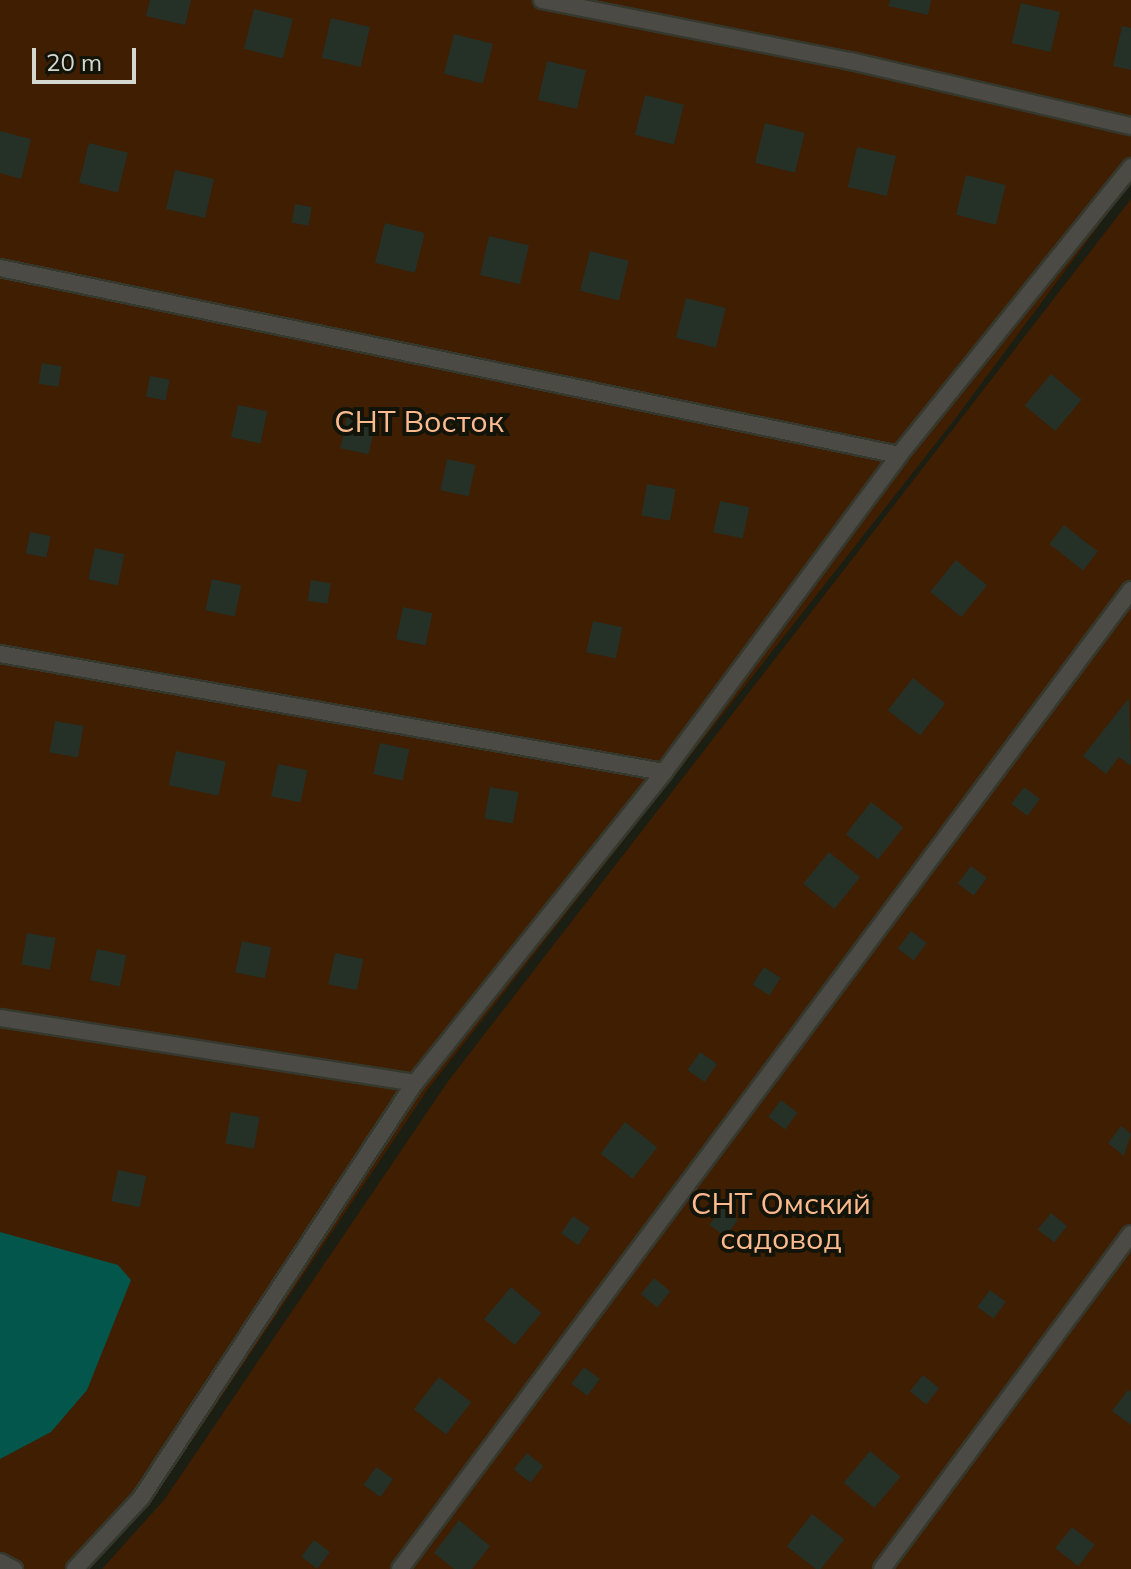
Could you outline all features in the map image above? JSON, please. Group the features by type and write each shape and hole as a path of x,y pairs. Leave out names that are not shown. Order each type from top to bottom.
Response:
{"lane":[{"path":"542,0 851,61 1131,126"},
{"path":"75,1569 141,1498 415,1083 664,772 899,455 1131,167"},
{"path":"0,268 899,455"},
{"path":"400,1569 1131,590"},
{"path":"0,654 664,772"},
{"path":"0,1018 415,1083"},
{"path":"882,1569 1131,1234"},
{"path":"0,1562 14,1569"}],"green space":[{"name":"СНТ Восток","path":"0,0 1131,0 1131,182 955,419 428,1089 148,1506 88,1569 0,1569"},
{"name":"СНТ Омский садовод","path":"1131,199 1131,1569 102,1569 164,1500 449,1080"}],"water":[{"path":"0,1232 118,1265 131,1280 87,1390 51,1432 0,1459"}],"building":[{"path":"150,0 191,0 185,25 146,16"},
{"path":"890,0 931,0 928,15 888,6"},
{"path":"1021,3 1060,12 1051,52 1012,43"},
{"path":"254,9 293,19 283,58 244,49"},
{"path":"331,18 370,27 361,67 322,58"},
{"path":"1122,26 1131,28 1131,70 1113,66"},
{"path":"454,34 493,44 483,83 444,74"},
{"path":"547,61 586,70 577,109 538,100"},
{"path":"645,95 684,105 674,144 635,135"},
{"path":"765,123 805,133 795,173 755,163"},
{"path":"0,131 31,139 21,179 0,173"},
{"path":"89,143 128,153 118,192 79,183"},
{"path":"857,147 896,156 887,196 848,187"},
{"path":"175,170 214,179 205,218 166,209"},
{"path":"966,175 1006,185 996,225 956,215"},
{"path":"295,204 312,207 308,226 292,223"},
{"path":"385,223 425,233 415,273 375,263"},
{"path":"489,236 529,245 520,284 480,275"},
{"path":"590,251 629,261 619,300 580,291"},
{"path":"686,298 726,308 716,348 676,338"},
{"path":"42,363 62,366 58,387 39,384"},
{"path":"1051,374 1082,400 1055,431 1025,405"},
{"path":"150,376 170,380 166,400 146,397"},
{"path":"238,405 267,411 260,444 231,437"},
{"path":"347,417 375,423 369,454 340,448"},
{"path":"447,459 475,465 469,496 440,490"},
{"path":"647,484 676,489 670,521 641,516"},
{"path":"720,501 749,507 743,539 713,532"},
{"path":"1064,525 1098,551 1083,570 1049,544"},
{"path":"30,532 51,536 46,558 26,554"},
{"path":"95,548 124,554 118,586 88,579"},
{"path":"956,560 987,585 961,617 930,592"},
{"path":"212,579 241,585 235,617 205,610"},
{"path":"311,580 331,583 327,604 308,601"},
{"path":"403,607 432,613 425,646 396,639"},
{"path":"593,621 622,627 616,659 586,652"},
{"path":"913,678 945,703 920,736 888,710"},
{"path":"1129,698 1131,766 1119,757 1106,774 1083,756"},
{"path":"55,721 84,726 78,758 49,753"},
{"path":"380,743 409,749 403,781 373,774"},
{"path":"176,751 226,762 219,796 169,785"},
{"path":"278,764 307,770 300,803 271,796"},
{"path":"490,787 519,792 513,824 484,819"},
{"path":"1024,787 1040,799 1027,816 1011,804"},
{"path":"871,802 903,827 878,860 846,834"},
{"path":"829,852 860,877 834,909 803,884"},
{"path":"971,866 987,878 974,896 958,884"},
{"path":"911,931 927,943 914,961 898,949"},
{"path":"27,933 56,938 50,970 21,965"},
{"path":"242,941 271,947 265,979 235,972"},
{"path":"97,949 126,955 120,987 90,980"},
{"path":"335,953 363,959 357,990 328,984"},
{"path":"764,967 781,978 769,996 753,985"},
{"path":"700,1052 717,1064 705,1082 687,1070"},
{"path":"781,1100 798,1113 785,1129 768,1117"},
{"path":"231,1112 260,1117 254,1149 225,1144"},
{"path":"625,1122 657,1147 633,1179 600,1154"},
{"path":"1121,1126 1131,1134 1124,1156 1108,1143"},
{"path":"118,1170 146,1176 140,1207 111,1201"},
{"path":"722,1208 738,1220 725,1237 709,1225"},
{"path":"1051,1213 1067,1226 1054,1243 1038,1229"},
{"path":"573,1216 590,1228 578,1245 561,1233"},
{"path":"654,1278 670,1291 657,1308 641,1294"},
{"path":"511,1287 542,1313 515,1345 484,1319"},
{"path":"990,1290 1006,1302 993,1319 977,1307"},
{"path":"584,1367 600,1379 587,1396 571,1384"},
{"path":"923,1375 939,1388 926,1405 910,1391"},
{"path":"439,1377 471,1402 446,1435 414,1409"},
{"path":"1128,1390 1131,1392 1131,1425 1112,1411"},
{"path":"870,1451 901,1477 874,1508 844,1482"},
{"path":"527,1453 543,1466 530,1483 514,1469"},
{"path":"376,1467 393,1479 381,1497 363,1485"},
{"path":"812,1514 844,1539 821,1569 816,1569 787,1546"},
{"path":"459,1520 490,1546 472,1569 454,1569 434,1553"},
{"path":"1072,1527 1095,1545 1078,1566 1055,1548"},
{"path":"314,1540 330,1552 317,1569 301,1557"}]}
